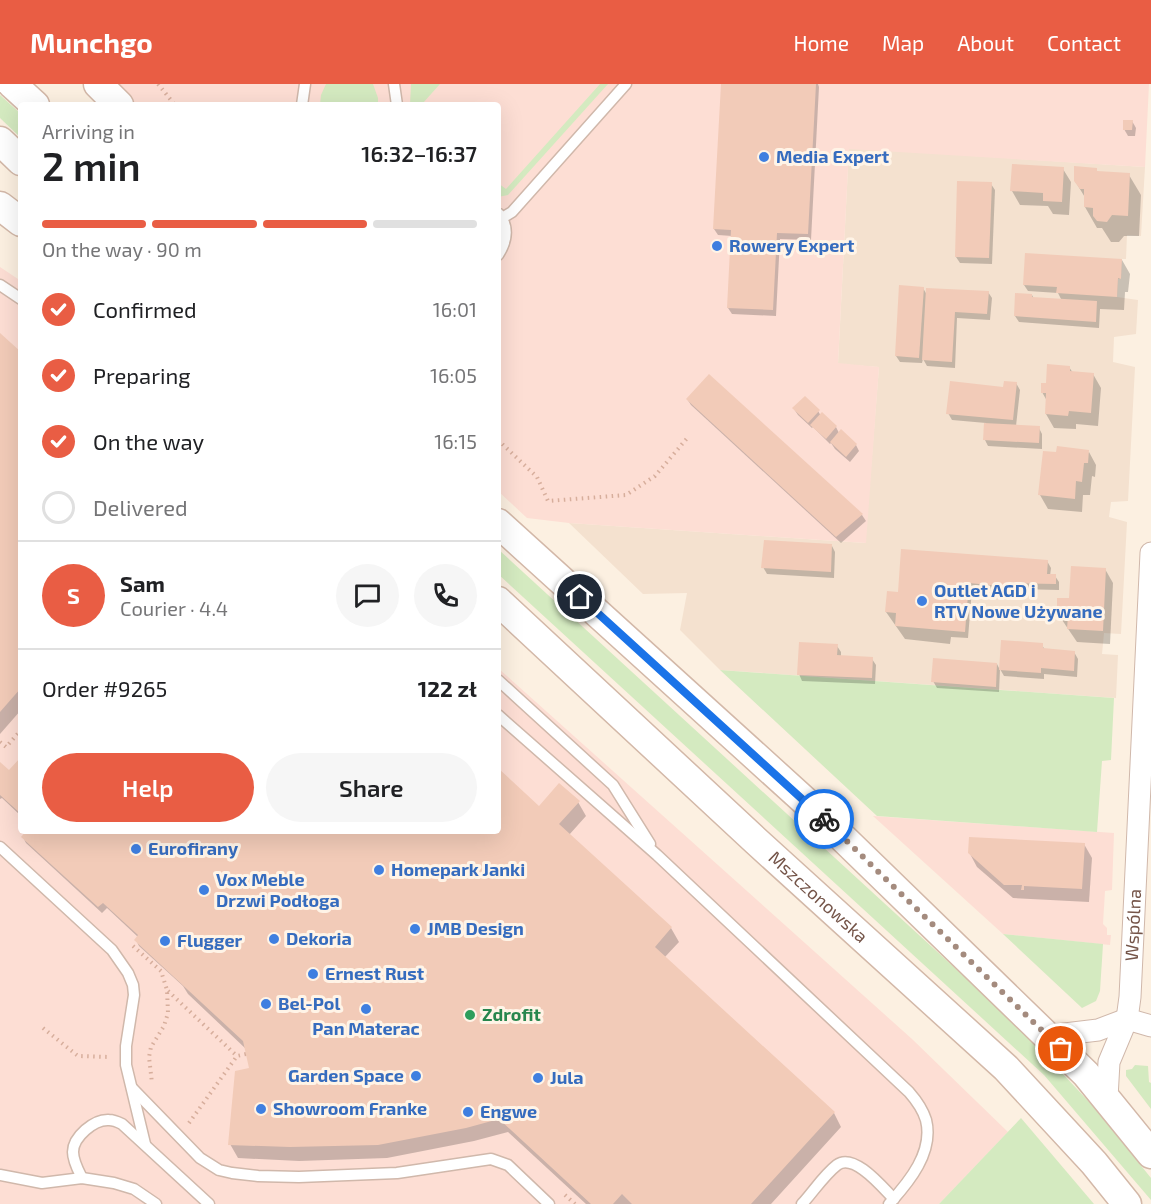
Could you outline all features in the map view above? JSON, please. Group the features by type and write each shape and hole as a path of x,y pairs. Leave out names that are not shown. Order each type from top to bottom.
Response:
{"main road":[{"path":"12,84 32,102"},
{"path":"98,84 116,102"},
{"path":"0,141 18,157"},
{"path":"0,206 18,220"},
{"path":"501,526 807,803 1086,1074 1151,1154"},
{"name":"Mszczonowska","path":"501,604 765,849 1006,1068 1094,1163 1127,1204"}],"street":[{"name":"Wspólna","path":"1107,1098 1109,1062 1128,1019 1130,997 1151,553"},
{"path":"1048,1036 1098,1030 1128,1019 1151,1026"}],"lane":[{"path":"291,84 304,87 302,102"},
{"path":"394,84 397,101"},
{"path":"397,101 401,84"},
{"path":"501,215 512,212 626,84"},
{"path":"501,217 506,229 506,238 501,250"},
{"path":"0,285 18,297"},
{"path":"501,683 613,785 657,855"},
{"path":"501,718 657,855 909,1092 920,1106 926,1121 925,1149 920,1162 891,1202 865,1172 847,1161 837,1165 802,1204"},
{"path":"0,847 112,950 134,985 126,1046 126,1065 145,1144"},
{"path":"132,1088 200,1158 219,1170 258,1176 299,1177 397,1173 491,1159 508,1165 549,1204"},
{"path":"82,1178 72,1149 83,1132 96,1123 106,1120 122,1124 210,1204"},
{"path":"0,1175 42,1183 82,1178 128,1186 156,1204"}],"path":[{"path":"158,84 173,102"},
{"path":"501,443 537,477 548,501 626,495 655,476 688,436"},
{"path":"0,742 6,747 18,733"},
{"path":"127,940 160,971 167,990 168,1013 164,1026 151,1047 149,1057 152,1087"},
{"path":"167,990 237,1056"},
{"path":"43,1028 78,1056 108,1057"},
{"path":"186,1128 237,1056 246,1054"},
{"path":"559,1190 575,1204"}],"shaded area":[{"path":"111,84 1149,84 1145,167 849,149 838,363 879,367 866,543 569,523 527,518 501,494 501,102 126,102"},
{"path":"849,148 1145,167 1141,236 1127,235 1126,259 1122,259 1117,297 1138,300 1136,334 1114,337 1113,362 1135,367 1128,501 1111,502 1109,517 1127,522 1121,634 1104,633 1102,654 1118,655 1116,698 720,670 680,630 687,593 643,594 569,523 865,543 879,367 838,364"},
{"path":"0,267 18,279 18,834 501,834 501,671 912,1039 1008,1132 939,1204 0,1204"},
{"path":"873,816 1114,833 1112,890 1105,891 1103,924 1107,928 1107,935 1111,935 1110,945 1003,934"}],"green space":[{"path":"326,84 373,84 378,102 320,102"},
{"path":"411,84 440,84 424,102 410,102"},
{"path":"600,84 608,84 508,195 501,196 501,185 506,189"},
{"path":"0,95 18,111 18,135 0,118"},
{"path":"501,552 1016,1024 1092,1105 1151,1178 1151,1200 1044,1075 501,577"},
{"path":"720,670 1114,698 1111,760 1102,761 1097,832 877,816"},
{"path":"1003,934 1103,944 1100,991 1096,1001 1082,1008"},
{"path":"1135,1065 1148,1066 1151,1083 1151,1109 1126,1076 1126,1070 1132,1069"},
{"path":"1021,1118 1094,1204 939,1204"}],"building":[{"name":"Media Expert","path":"721,84 816,84 808,234 777,233 773,310 727,308 731,230 713,229"},
{"path":"1123,120 1133,120 1132,130 1123,130"},
{"path":"1012,164 1064,167 1062,202 1043,201 1043,193 1010,191"},
{"path":"1074,166 1097,168 1097,171 1130,173 1128,216 1112,215 1107,222 1097,221 1093,216 1093,208 1084,207 1084,189 1080,189 1074,181"},
{"path":"957,181 992,182 989,258 955,257"},
{"path":"1025,253 1122,259 1117,297 1056,293 1057,287 1023,285"},
{"path":"899,285 924,287 919,358 895,356"},
{"path":"926,288 989,291 987,314 955,312 952,362 922,360"},
{"path":"1015,293 1032,294 1032,297 1097,301 1096,322 1014,316"},
{"path":"0,333 18,349 18,691 0,712"},
{"path":"1047,364 1070,366 1070,371 1094,373 1091,413 1069,411 1068,416 1045,414 1046,393 1041,393 1041,383 1046,383"},
{"path":"709,374 863,514 836,537 686,399"},
{"path":"950,381 1003,387 1004,381 1017,382 1013,420 946,414"},
{"path":"805,396 820,410 808,423 792,408"},
{"path":"822,412 837,426 826,439 810,425"},
{"path":"984,423 1040,426 1039,443 983,440"},
{"path":"841,429 857,444 846,457 830,442"},
{"path":"1057,446 1089,450 1088,463 1084,463 1082,482 1076,481 1075,499 1038,495 1043,451 1056,452"},
{"path":"764,540 832,544 831,572 761,568"},
{"path":"901,549 1048,560 1047,574 1056,574 1056,584 1009,583 1009,587 969,583 965,632 895,626 896,613 885,612 887,591 898,592"},
{"path":"1071,566 1106,568 1103,631 1067,629 1068,615 1057,614 1057,598 1069,598"},
{"path":"1001,640 1043,643 1043,648 1075,651 1074,671 1041,668 1041,673 999,670"},
{"path":"799,642 838,644 837,655 873,657 872,678 797,675"},
{"path":"933,658 997,663 996,687 931,682"},
{"path":"18,760 18,811 0,795 0,762 9,770"},
{"path":"501,771 539,806 559,783 580,801 559,824 672,927 655,947 835,1112 751,1204 632,1204 622,1194 613,1204 591,1204 499,1119 466,1128 378,1145 290,1147 228,1145 235,1071 249,1068 243,1041 134,940 138,935 103,903 98,907 21,837 24,834 501,834"},
{"path":"969,837 1085,843 1082,889 1024,886 1024,890 1021,890 1022,885 1004,885 968,853"}],"way so far":[{"path":"824,819 1061,1049"}],"place":[{"name":"Media Expert","path":"764,157"},
{"name":"Rowery Expert","path":"717,246"},
{"name":"Outlet AGD i RTV Nowe Używane","path":"922,601"},
{"name":"Eurofirany","path":"136,849"},
{"name":"Homepark Janki","path":"379,870"},
{"name":"Vox Meble Drzwi Podłoga","path":"204,890"},
{"name":"JMB Design","path":"415,929"},
{"name":"Dekoria","path":"274,939"},
{"name":"Flugger","path":"165,941"},
{"name":"Ernest Rust","path":"313,974"},
{"name":"Bel-Pol","path":"266,1004"},
{"name":"Pan Materac","path":"366,1009"},
{"name":"Zdrofit","path":"470,1015"},
{"name":"Garden Space","path":"416,1076"},
{"name":"Jula","path":"538,1078"},
{"name":"Showroom Franke","path":"261,1109"},
{"name":"Engwe","path":"468,1112"}],"route":[{"path":"580,597 824,819"}]}
